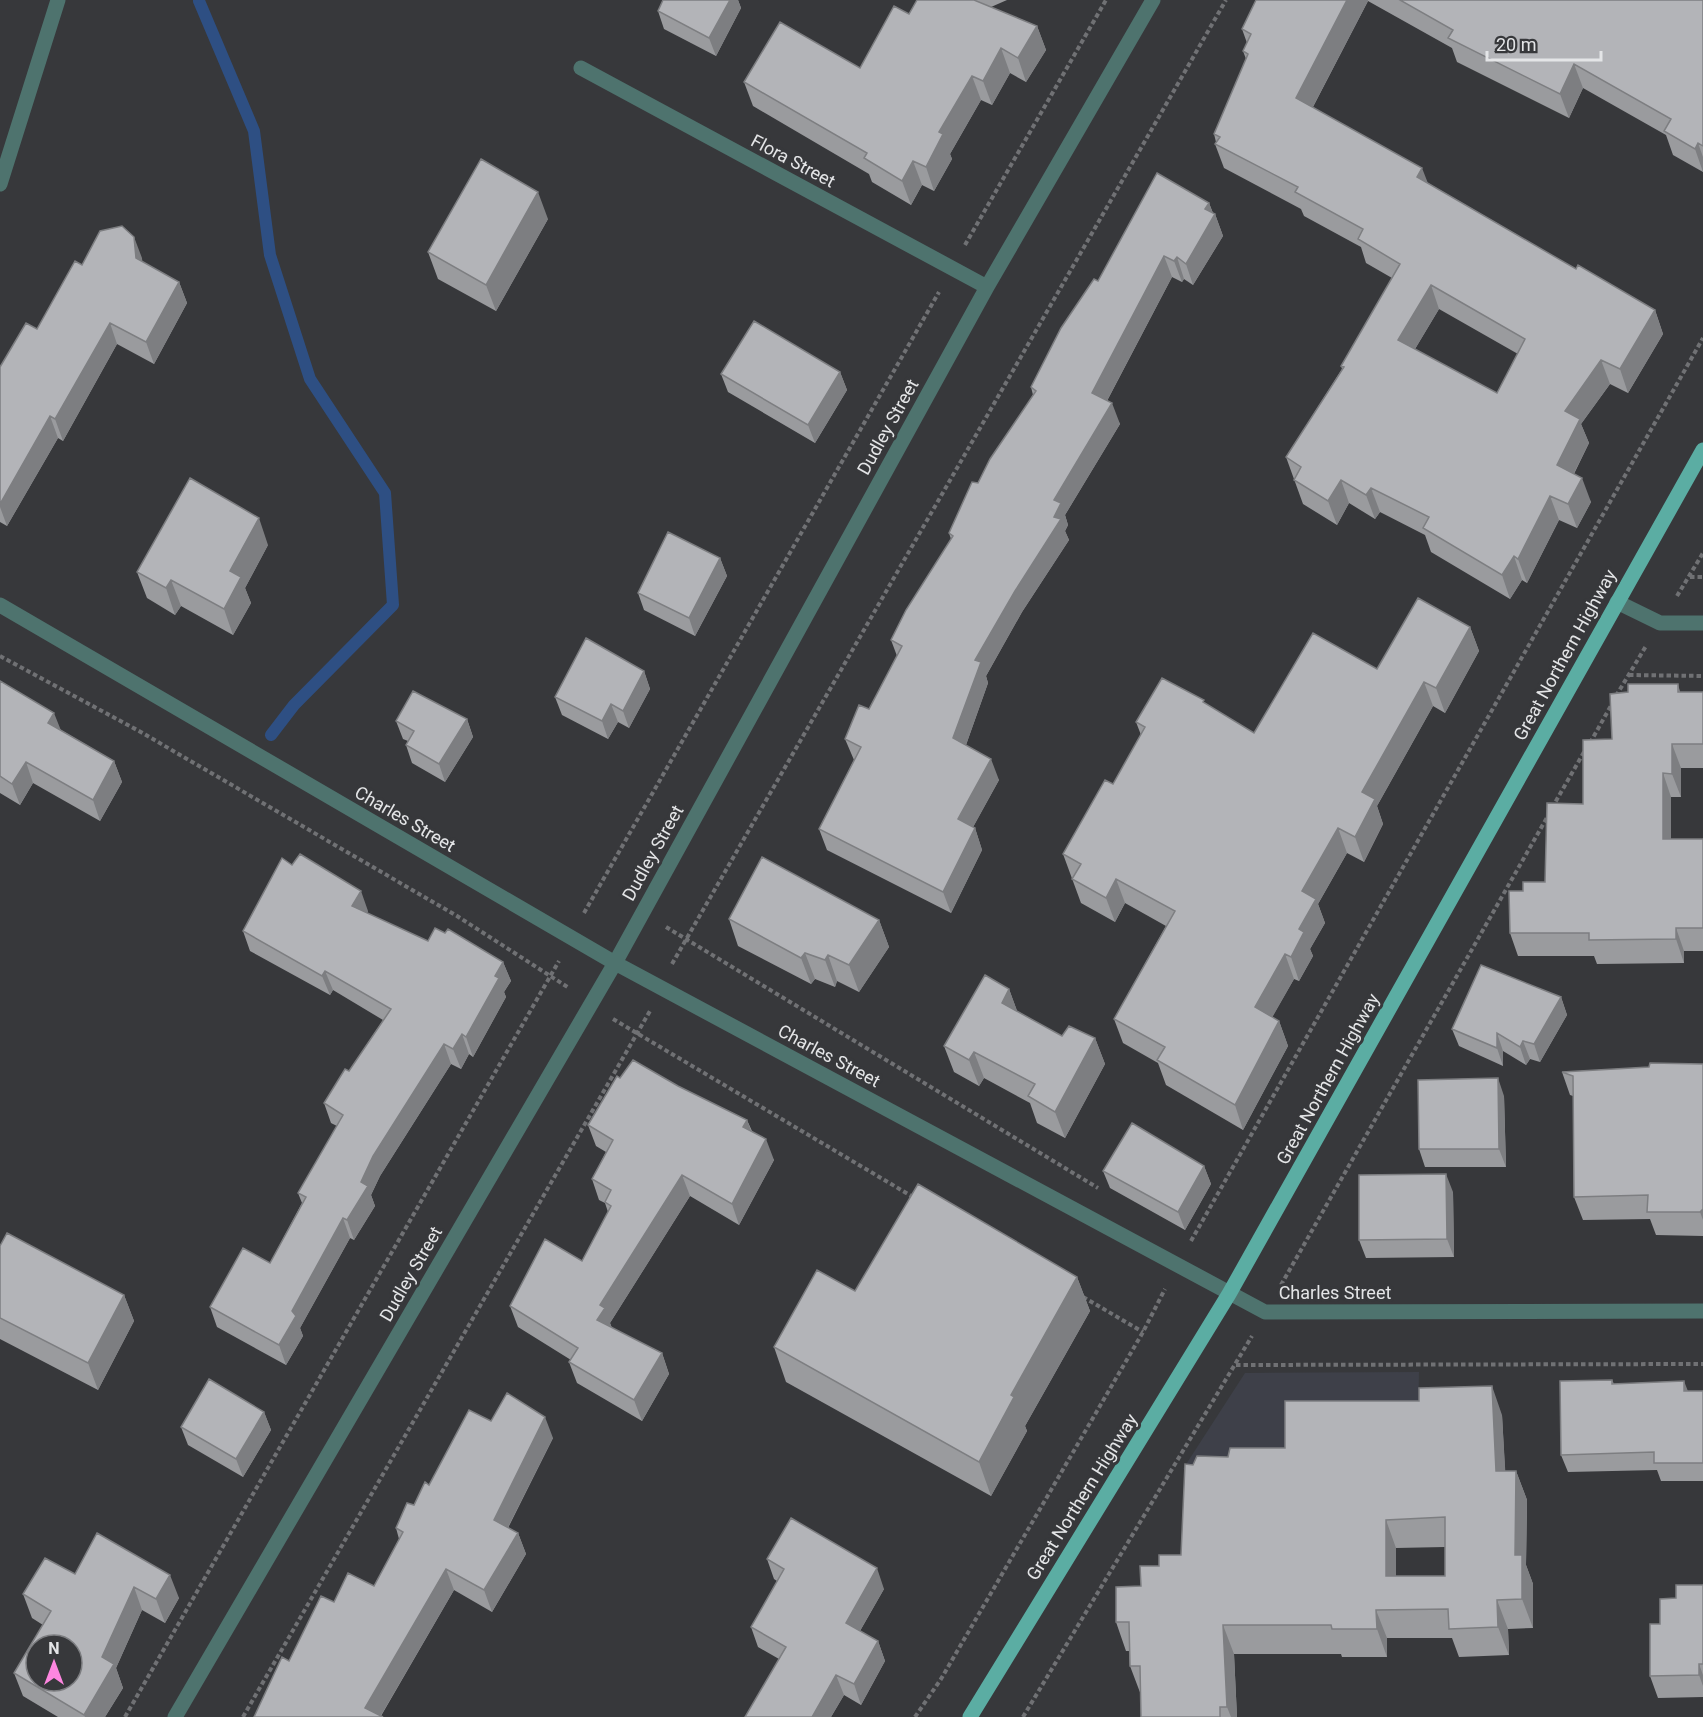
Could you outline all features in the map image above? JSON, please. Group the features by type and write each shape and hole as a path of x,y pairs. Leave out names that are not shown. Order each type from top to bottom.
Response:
{"main road":[{"name":"Great Northern Highway","path":"970,1717 1229,1294 1703,450"}],"street":[{"name":"Dudley Street","path":"175,1717 615,963 987,287 1152,0"},
{"path":"0,184 57,3"},
{"name":"Flora Street","path":"581,68 987,287"},
{"path":"1617,602 1660,623 1703,623"},
{"name":"Charles Street","path":"0,605 615,963 1176,1267 1265,1312 1703,1311"}],"path":[{"path":"963,248 1106,0"},
{"path":"670,968 1226,0"},
{"path":"582,916 941,288"},
{"path":"1179,1237 1190,1243 1703,338"},
{"path":"1023,1717 1235,1365 1628,675 1703,553"},
{"path":"1689,577 1703,577"},
{"path":"0,656 139,731 457,916 549,978 571,989"},
{"path":"1628,675 1703,676"},
{"path":"662,925 1108,1194"},
{"path":"125,1717 562,956"},
{"path":"243,1717 653,1005"},
{"path":"610,1017 915,1198"},
{"path":"915,1717 941,1679 1143,1332 1176,1267"},
{"path":"1081,1296 1143,1332"},
{"path":"1235,1365 1703,1364"}],"shaded area":[{"path":"1419,1372 1417,1471 1183,1469 1245,1373"}],"building":[{"path":"663,0 730,0 709,38 658,11"},
{"path":"917,0 974,0 1037,26 1018,58 1001,48 983,81 972,76 939,132 943,134 926,167 913,161 902,181 864,158 867,153 744,82 780,22 860,68 894,6 909,14"},
{"path":"1256,0 1347,0 1296,98 1422,168 1417,177 1576,269 1578,265 1655,310 1620,369 1601,360 1565,411 1580,419 1557,465 1582,478 1568,504 1550,496 1518,559 1514,556 1502,575 1423,528 1429,517 1371,488 1366,495 1341,480 1328,501 1294,480 1301,467 1286,457 1344,367 1341,366 1400,264 1358,239 1363,229 1295,192 1298,187 1215,144 1220,137 1214,134 1248,54 1243,51 1251,34 1242,29","holes":["1431,285 1525,339 1497,393 1398,340"]},
{"path":"1400,0 1703,0 1703,146 1698,143 1695,149 1664,131 1671,119 1574,64 1560,94 1448,38 1453,30"},
{"path":"481,159 538,192 486,285 428,252"},
{"path":"1157,173 1209,203 1205,209 1215,214 1186,264 1177,257 1174,261 1164,256 1092,393 1112,403 1054,500 1061,503 1054,517 1061,519 975,660 981,662 953,738 991,759 958,819 975,828 943,892 819,829 861,747 845,739 859,705 869,709 902,646 891,640 906,610 953,536 949,533 972,482 978,483 990,459 1036,391 1031,387 1061,328 1094,279 1098,281"},
{"path":"122,226 134,237 136,258 179,282 146,342 110,323 55,419 50,416 0,504 0,367 26,323 37,329 75,261 82,265 100,231"},
{"path":"754,321 840,372 808,425 721,374"},
{"path":"190,478 259,518 230,571 241,577 224,609 171,580 166,588 137,572"},
{"path":"668,532 720,558 689,618 638,593"},
{"path":"1418,598 1470,627 1436,688 1424,682 1362,792 1375,799 1355,837 1338,828 1302,891 1316,899 1299,929 1304,932 1291,957 1285,954 1255,1007 1279,1021 1235,1105 1157,1060 1165,1047 1114,1019 1175,911 1116,879 1106,898 1072,879 1081,864 1063,854 1105,780 1113,784 1145,727 1136,722 1162,678 1204,700 1203,702 1254,733 1313,633 1377,669"},
{"path":"586,638 644,671 623,711 611,704 602,721 555,697"},
{"path":"0,681 54,713 48,723 114,761 93,800 26,762 12,784 0,776"},
{"path":"1628,684 1678,684 1678,692 1703,692 1703,744 1672,744 1672,774 1663,773 1663,839 1703,839 1703,928 1676,928 1676,939 1589,940 1589,933 1510,933 1509,891 1523,891 1523,882 1545,882 1547,803 1583,804 1583,740 1612,739 1610,694 1628,692"},
{"path":"413,691 467,719 439,764 406,745 414,731 396,721"},
{"path":"300,854 361,891 352,906 428,941 435,928 445,933 448,929 503,962 495,976 499,978 466,1037 462,1034 453,1049 444,1044 373,1156 361,1182 368,1186 347,1220 343,1218 292,1311 296,1316 279,1345 210,1307 243,1248 270,1263 306,1197 298,1193 343,1115 324,1103 345,1069 349,1071 391,1009 325,971 322,976 243,931 282,858 292,865"},
{"path":"762,857 879,920 849,965 828,955 825,960 805,953 801,958 729,919"},
{"path":"1481,965 1561,997 1534,1044 1523,1041 1520,1047 1497,1033 1497,1048 1452,1029"},
{"path":"985,975 1009,989 1002,1003 1062,1036 1069,1026 1095,1038 1055,1112 1028,1096 1035,1084 974,1052 969,1060 944,1046"},
{"path":"633,1060 678,1086 747,1120 743,1127 766,1139 732,1204 682,1175 600,1305 605,1308 597,1320 662,1353 634,1400 569,1362 578,1348 510,1306 545,1239 582,1261 611,1206 605,1202 611,1190 592,1179 613,1140 588,1125 617,1076 620,1078"},
{"path":"1650,1063 1703,1064 1703,1209 1700,1212 1647,1212 1648,1195 1574,1197 1573,1076 1562,1072 1649,1067"},
{"path":"1498,1078 1499,1149 1419,1149 1418,1080"},
{"path":"1132,1123 1204,1166 1178,1212 1103,1171"},
{"path":"1446,1174 1447,1239 1359,1240 1359,1175"},
{"path":"918,1184 1077,1277 1011,1395 1014,1397 979,1462 774,1347 817,1270 855,1291"},
{"path":"7,1233 124,1295 88,1363 0,1318 0,1246"},
{"path":"209,1379 264,1412 236,1459 181,1427"},
{"path":"1612,1380 1612,1384 1684,1381 1684,1391 1703,1391 1703,1463 1654,1463 1654,1452 1561,1455 1560,1381"},
{"path":"1492,1386 1496,1471 1516,1471 1515,1555 1522,1555 1522,1599 1497,1600 1498,1627 1449,1629 1448,1609 1376,1610 1377,1629 1332,1629 1331,1625 1223,1625 1227,1707 1220,1707 1220,1717 1141,1717 1140,1666 1130,1666 1129,1622 1116,1622 1116,1587 1141,1586 1140,1566 1159,1566 1159,1555 1181,1555 1185,1464 1193,1465 1197,1456 1228,1457 1230,1448 1285,1448 1285,1401 1419,1401 1419,1388","holes":["1445,1517 1445,1576 1386,1576 1386,1520"]},
{"path":"507,1393 545,1417 494,1520 518,1533 484,1590 446,1569 365,1708 383,1717 254,1717 282,1657 289,1661 321,1596 334,1602 348,1573 374,1586 403,1532 396,1528 407,1503 414,1505 425,1482 429,1485 469,1410 491,1421"},
{"path":"791,1518 877,1568 846,1623 878,1641 854,1684 836,1675 812,1717 745,1717 786,1647 751,1627 784,1569 767,1559"},
{"path":"97,1533 170,1575 156,1599 134,1587 102,1657 114,1664 84,1715 47,1693 84,1693 84,1633 38,1633 51,1611 23,1594 45,1558 75,1574"},
{"path":"1676,1585 1703,1585 1703,1664 1699,1664 1699,1675 1650,1676 1650,1624 1660,1624 1660,1599 1676,1598"},
{"path":"24,1656 24,1679 14,1673"}],"waterway":[{"path":"199,1 254,131 270,255 310,379 385,493 393,605 294,705 271,735"}]}
